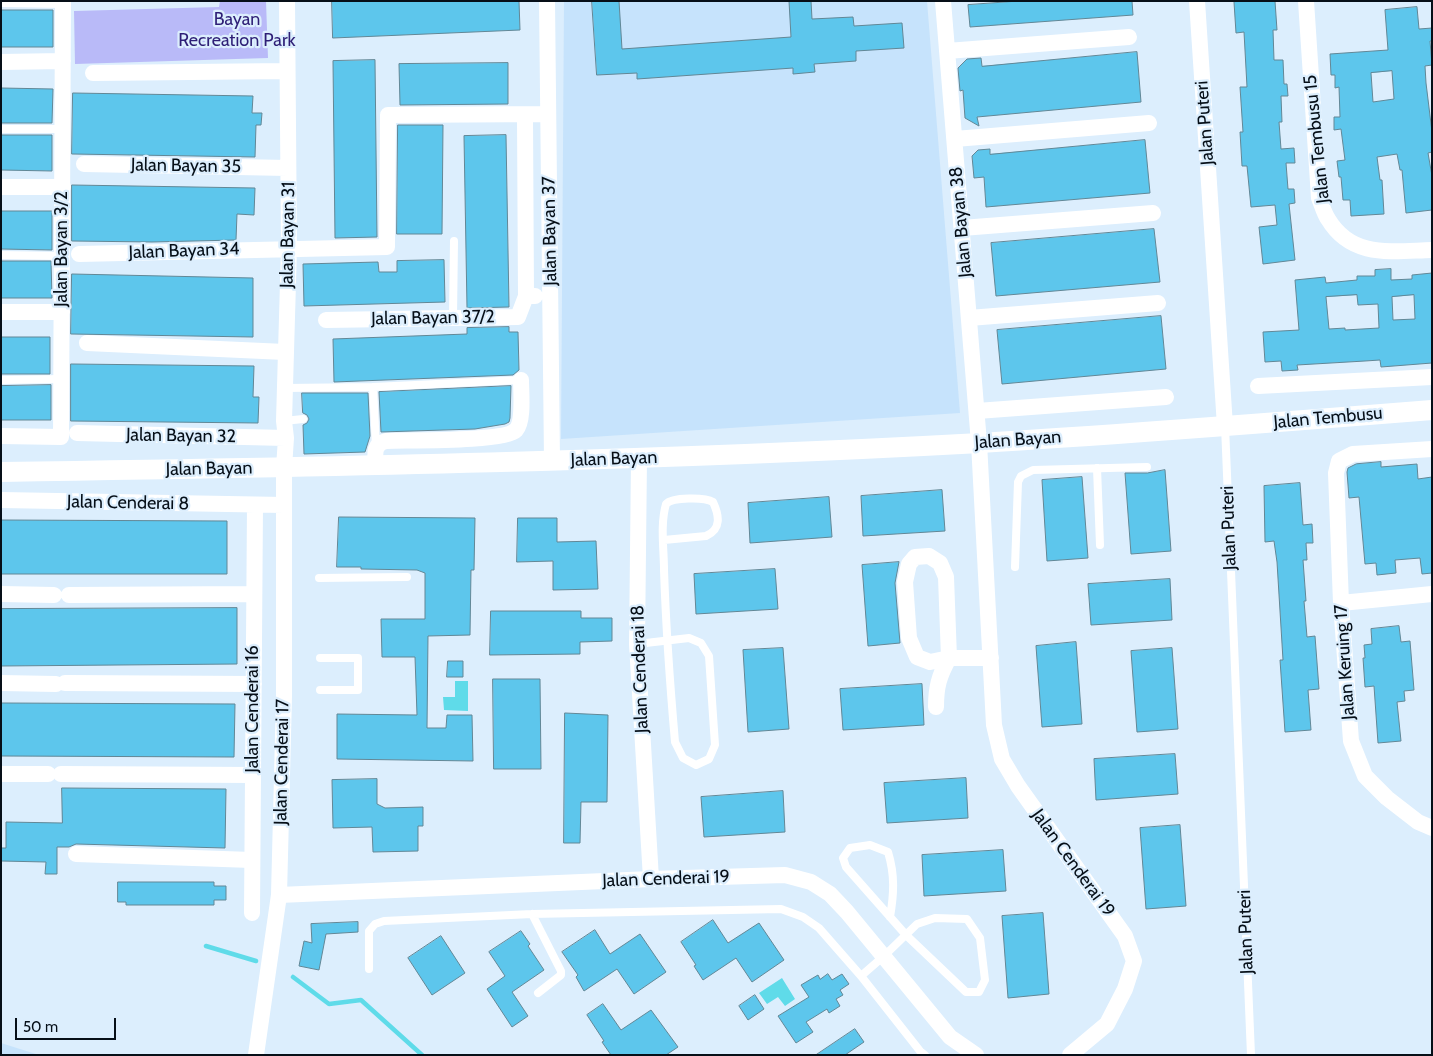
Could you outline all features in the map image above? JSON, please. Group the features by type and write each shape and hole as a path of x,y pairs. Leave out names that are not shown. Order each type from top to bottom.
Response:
{"street":[{"name":"Jalan Bayan 31","path":"284,468 286,438 284,388 289,248 287,1"},
{"name":"Jalan Bayan 37","path":"547,1 552,461"},
{"name":"Jalan Bayan 38","path":"943,1 979,443"},
{"name":"Jalan Puteri","path":"1197,1 1225,426"},
{"name":"Jalan Tembusu 15","path":"1306,1 1319,198 1326,218 1337,233 1356,246 1381,251 1432,250"},
{"name":"Jalan Bayan 3/2","path":"1,436 61,437 63,3"},
{"path":"947,51 1129,36"},
{"path":"1,62 63,61"},
{"path":"93,72 288,71"},
{"name":"Jalan Bayan 34","path":"79,254 387,247 388,115 548,114"},
{"path":"525,118 526,296 550,296"},
{"path":"955,140 1149,123"},
{"name":"Jalan Bayan 35","path":"84,164 288,168"},
{"path":"1,187 63,187"},
{"path":"962,228 1154,213"},
{"name":"Jalan Bayan 37/2","path":"326,320 518,317 526,296"},
{"path":"969,318 1158,303"},
{"path":"1,312 62,312"},
{"path":"87,343 285,352"},
{"path":"1258,386 1432,377"},
{"path":"376,456 379,442 487,438 509,435 516,431 520,423 521,380"},
{"path":"977,411 1166,397"},
{"name":"Jalan Tembusu","path":"1225,426 1432,410"},
{"name":"Jalan Bayan","path":"1,472 284,468 376,456 552,461 639,458 979,443 1225,426"},
{"name":"Jalan Bayan 32","path":"76,433 286,438"},
{"name":"Jalan Cenderai 19","path":"979,443 994,725 1002,759 1018,786 1125,936 1134,961 1125,989 1107,1024 1070,1055"},
{"name":"Jalan Keruing 17","path":"1432,449 1353,454 1339,461 1336,473 1341,603 1351,741 1365,776 1370,782 1386,798 1410,816 1432,828"},
{"name":"Jalan Cenderai 18","path":"639,458 637,644 651,879"},
{"name":"Jalan Cenderai 17","path":"256,1055 279,895 284,696 284,468"},
{"name":"Jalan Cenderai 8","path":"1,500 284,505"},
{"name":"Jalan Cenderai 16","path":"252,913 255,505"},
{"path":"936,708 936,688 941,672 949,658 946,577 940,563 929,556 915,557 909,564 905,582 909,638 917,657 930,662 949,658 991,658"},
{"path":"1,594 254,594"},
{"path":"1341,603 1432,594"},
{"path":"1,683 254,684"},
{"path":"1,774 253,775"},
{"path":"76,854 252,860"},
{"name":"Jalan Cenderai 19","path":"279,895 785,875 811,882 830,894 884,956 950,1037 976,1055"}],"lane":[{"path":"1,3 63,3"},
{"path":"1,129 63,129"},
{"path":"453,317 454,241"},
{"path":"1,255 62,256"},
{"path":"1,380 62,379"},
{"path":"284,388 373,387 521,380"},
{"path":"373,387 376,456"},
{"path":"284,421 303,419"},
{"name":"Jalan Puteri","path":"1225,426 1251,1055"},
{"path":"1015,567 1018,482 1021,476 1033,470 1147,467"},
{"path":"1097,468 1100,545"},
{"path":"637,644 666,640 689,638 701,643 709,656 715,745 708,759 696,765 683,758 675,742 666,640 664,540 664,511 668,501 673,500 704,499 713,502 717,514 717,526 713,533 706,536 664,540"},
{"path":"319,578 407,578"},
{"path":"320,658 358,658 358,690 320,690"},
{"path":"861,976 884,956 906,935 916,924 935,918 968,919 980,938 985,980 979,992 966,992 906,935 890,917 846,867 843,858 850,848 870,844 888,852 893,870 893,898 890,917"},
{"path":"369,968 369,931 375,924 384,921 532,914 781,908 803,917 819,928 861,976 920,1051 926,1055"},
{"path":"532,914 562,971 561,975 538,993"}],"shaded area":[{"path":"564,1 927,1 960,413 561,439"},
{"path":"455,681 468,681 468,711 444,710 443,697 455,697"},
{"path":"782,978 795,999 785,1006 778,997 767,1004 759,993"},
{"path":"1,1043 39,1055 1,1055"}],"green space":[{"name":"Bayan Recreation Park","path":"220,1 266,1 268,58 75,64 74,11 219,7"}],"building":[{"path":"332,1 519,1 520,30 333,38"},
{"path":"592,1 619,1 622,49 791,37 789,1 811,1 812,19 853,17 854,26 902,23 904,48 856,51 856,61 814,64 815,72 793,74 793,68 637,79 637,73 597,75"},
{"path":"1019,1 1132,1 1133,15 970,27 968,5"},
{"path":"1275,1 1277,30 1273,30 1274,60 1283,60 1284,84 1287,84 1288,96 1281,96 1282,122 1279,122 1281,149 1294,148 1295,163 1286,163 1288,189 1294,189 1295,203 1289,204 1295,260 1263,264 1259,227 1277,225 1275,205 1251,207 1247,166 1242,166 1240,132 1243,132 1240,87 1247,87 1244,32 1236,33 1234,2"},
{"path":"1417,7 1419,29 1432,28 1432,41 1430,41 1432,65 1425,66 1432,132 1432,152 1428,153 1432,176 1432,210 1406,213 1402,170 1400,170 1397,154 1377,157 1380,180 1382,180 1384,214 1351,216 1350,200 1343,200 1341,177 1339,177 1337,161 1345,160 1341,129 1334,130 1334,117 1340,117 1339,87 1335,88 1335,75 1331,75 1330,54 1388,50 1385,10","holes":["1392,71 1394,99 1373,102 1371,73"]},
{"path":"1,10 53,10 53,47 1,47"},
{"path":"1137,52 1141,102 977,117 979,126 965,118 963,90 960,91 958,68 967,59 981,58 982,66"},
{"path":"375,60 377,237 335,238 333,61"},
{"path":"508,63 508,104 400,105 399,64"},
{"path":"1,88 53,89 52,123 1,123"},
{"path":"73,93 253,96 252,113 262,113 261,125 256,125 255,157 72,154"},
{"path":"398,125 443,125 442,234 397,234"},
{"path":"1,135 52,135 52,171 1,170"},
{"path":"506,135 509,307 467,308 464,136"},
{"path":"1145,140 1150,193 986,207 984,177 974,178 972,156 978,150 990,149 990,154"},
{"path":"72,185 255,188 254,215 237,214 236,240 72,241"},
{"path":"1,211 52,211 52,250 1,249"},
{"path":"1154,229 1160,282 996,296 991,243"},
{"path":"444,260 445,302 304,306 303,264 378,262 379,272 397,272 397,261"},
{"path":"1,261 51,261 52,298 1,298"},
{"path":"1391,269 1391,280 1412,279 1412,275 1432,273 1432,363 1381,367 1380,360 1297,365 1298,370 1282,371 1281,361 1265,362 1263,332 1299,330 1295,280 1325,277 1326,283 1357,280 1357,276 1375,276 1375,270","holes":["1357,295 1358,305 1378,304 1379,328 1329,329 1326,297","1414,295 1415,319 1393,320 1392,297"]},
{"path":"72,274 253,278 253,337 71,334"},
{"path":"1161,316 1166,369 1002,384 997,330"},
{"path":"509,327 509,332 518,332 519,370 513,375 334,382 333,339 467,334 467,328"},
{"path":"1,337 50,337 50,374 1,374"},
{"path":"71,364 254,366 253,397 259,397 258,423 71,421"},
{"path":"51,385 51,420 1,420 1,386"},
{"path":"511,386 510,418 509,422 505,424 475,429 381,432 379,392"},
{"path":"302,393 368,393 370,436 365,452 304,454 303,425 309,419 303,413"},
{"path":"1381,462 1381,467 1417,464 1418,479 1432,477 1432,573 1422,574 1420,558 1395,560 1396,573 1377,575 1376,563 1365,564 1359,497 1349,498 1347,472 1348,468 1356,464"},
{"path":"1165,470 1171,551 1131,554 1125,473 1147,473"},
{"path":"1082,477 1088,558 1047,561 1042,480"},
{"path":"1300,483 1303,525 1312,524 1313,543 1306,543 1307,560 1303,560 1306,601 1304,601 1307,637 1315,636 1319,689 1308,690 1311,730 1285,732 1280,660 1283,660 1277,562 1274,541 1265,542 1264,486"},
{"path":"942,490 945,531 863,536 861,496"},
{"path":"829,497 832,537 750,543 748,503"},
{"path":"339,517 475,518 474,570 471,570 470,635 428,636 427,728 446,728 447,715 472,715 473,761 337,759 337,714 417,715 415,657 382,657 381,619 425,619 425,573 417,570 337,567"},
{"path":"518,518 557,518 557,542 596,541 598,589 553,590 553,561 517,562"},
{"path":"1,520 227,521 227,574 1,574"},
{"path":"899,562 895,583 900,643 868,646 862,565"},
{"path":"775,569 778,609 696,614 694,574"},
{"path":"1170,579 1172,620 1091,625 1088,584"},
{"path":"237,608 237,664 1,666 1,609"},
{"path":"491,611 581,611 581,618 612,618 612,641 580,642 580,654 490,655"},
{"path":"1399,626 1401,642 1410,641 1414,690 1404,691 1405,701 1397,702 1401,741 1378,743 1374,686 1365,687 1364,645 1372,644 1371,629"},
{"path":"1076,642 1082,724 1042,727 1036,646"},
{"path":"783,648 789,729 748,732 743,650"},
{"path":"1172,648 1178,729 1137,732 1131,651"},
{"path":"448,661 463,661 463,677 447,677"},
{"path":"493,679 540,679 541,769 494,769"},
{"path":"922,684 924,725 843,730 840,689"},
{"path":"1,703 235,704 234,757 1,756"},
{"path":"565,713 608,715 607,802 581,802 580,843 564,843"},
{"path":"1175,754 1178,794 1096,800 1094,759"},
{"path":"966,778 968,818 887,823 884,783"},
{"path":"377,779 377,804 385,808 423,807 423,826 418,826 418,851 373,852 372,827 333,828 332,780"},
{"path":"62,788 226,789 225,848 76,844 69,847 57,847 57,874 45,874 46,862 1,861 1,848 6,848 6,822 62,823"},
{"path":"783,791 785,832 704,837 701,797"},
{"path":"1180,825 1186,906 1146,909 1140,828"},
{"path":"1003,850 1006,891 924,896 922,855"},
{"path":"118,882 214,882 214,886 226,886 226,900 214,900 214,905 126,905 126,902 118,902"},
{"path":"1043,913 1049,994 1008,998 1002,916"},
{"path":"713,920 728,943 759,923 784,960 752,982 736,958 703,980 681,942"},
{"path":"358,922 358,932 326,934 319,970 299,966 304,941 312,943 311,924"},
{"path":"595,930 610,954 640,934 666,972 634,994 617,969 584,991 576,977 578,975 562,952"},
{"path":"521,931 530,944 528,946 544,970 512,992 528,1016 512,1027 487,989 505,976 489,952"},
{"path":"441,936 465,973 432,995 408,958"},
{"path":"828,974 832,980 842,974 849,984 840,990 843,995 836,999 840,1006 829,1013 827,1009 806,1022 813,1032 796,1043 778,1016 809,997 801,985 818,975 820,979"},
{"path":"755,995 764,1009 748,1020 739,1006"},
{"path":"603,1004 621,1030 651,1010 678,1047 666,1055 611,1055 587,1015"},
{"path":"855,1029 864,1042 845,1055 816,1055"}],"waterway":[{"path":"206,946 256,961"},
{"path":"293,977 329,1004 361,1000 422,1055"}]}
